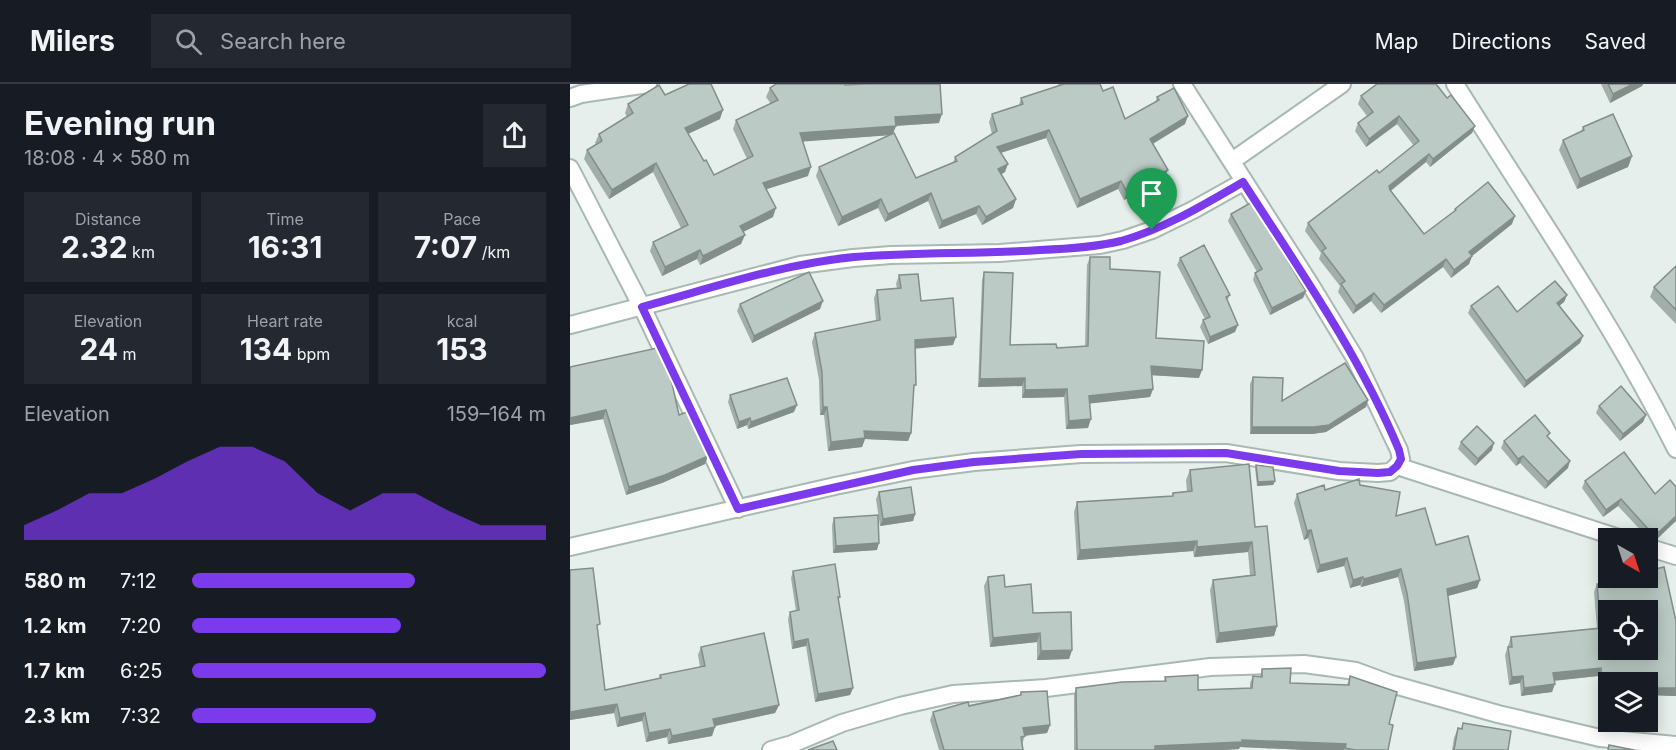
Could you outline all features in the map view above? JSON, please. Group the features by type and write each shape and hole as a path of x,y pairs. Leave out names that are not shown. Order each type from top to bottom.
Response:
{"street":[{"path":"570,547 913,470 974,462 1081,454 1226,453 1339,471 1390,472 1401,459 1399,450 1355,358 1182,84"},
{"path":"1232,161 1342,84"},
{"path":"1455,84 1613,334 1676,449"},
{"path":"570,98 581,94 640,85"},
{"path":"570,168 642,307 738,509"},
{"path":"570,325 800,265 853,258 1000,253 1100,245 1152,230 1243,182"},
{"path":"1397,466 1598,531"},
{"path":"1658,551 1676,556"},
{"path":"771,750 792,744 842,723 953,694 1046,688 1210,668 1304,664 1356,671 1390,684 1498,714 1600,738 1676,745"}],"building":[{"path":"689,84 711,84 723,110 685,128 714,175 753,156 736,120 778,100 770,88 776,84 940,84 942,114 895,117 896,126 800,133 811,167 763,183 776,208 740,226 745,235 703,256 700,250 665,267 653,242 688,225 656,163 612,190 587,150 602,141 599,134 633,113 628,104 659,85 665,95"},
{"path":"1064,84 1100,84 1103,91 1113,87 1125,119 1159,100 1157,97 1174,88 1188,116 1150,139 1168,170 1127,192 1121,181 1080,199 1049,130 997,147 1008,164 998,169 1016,199 986,217 979,206 942,221 931,193 888,214 881,199 842,217 819,167 894,133 916,178 957,161 955,157 997,131 992,114 1023,104 1021,98"},
{"path":"1377,84 1436,84 1447,98 1451,95 1475,126 1433,159 1429,154 1389,186 1424,234 1488,182 1515,216 1469,252 1472,256 1454,270 1446,259 1384,305 1374,293 1356,306 1341,284 1345,281 1322,251 1326,248 1308,223 1377,170 1379,173 1419,141 1399,116 1369,139 1358,123 1373,112 1361,96"},
{"path":"1608,84 1633,84 1613,94"},
{"path":"1613,114 1632,156 1580,179 1563,140 1584,130 1583,127"},
{"path":"1252,202 1306,291 1272,308 1255,273 1262,269 1231,214"},
{"path":"1204,245 1230,295 1226,297 1238,325 1210,337 1203,320 1210,317 1180,258"},
{"path":"1090,257 1110,257 1110,269 1160,272 1156,338 1204,341 1202,370 1151,366 1153,389 1089,396 1091,419 1069,421 1067,389 1025,390 1025,378 980,379 984,272 1013,273 1010,345 1056,344 1057,348 1088,346"},
{"path":"1676,266 1676,310 1654,287"},
{"path":"809,272 823,301 754,336 740,304"},
{"path":"918,274 921,301 953,298 956,337 915,340 916,385 914,385 911,433 864,431 865,438 831,442 827,407 823,407 822,372 815,333 880,320 877,290 901,288 899,275"},
{"path":"1555,281 1567,295 1557,303 1583,336 1526,381 1471,306 1498,286 1517,312"},
{"path":"657,348 671,379 679,415 687,412 708,456 665,475 629,487 606,410 570,418 570,367"},
{"path":"1345,363 1368,400 1329,425 1252,427 1253,377 1283,378 1282,401"},
{"path":"787,378 797,405 751,422 750,418 739,422 730,395"},
{"path":"1621,386 1646,415 1623,434 1599,406"},
{"path":"1535,415 1550,433 1547,436 1570,461 1548,482 1523,456 1518,459 1504,441"},
{"path":"1477,426 1494,443 1478,459 1461,442"},
{"path":"1624,452 1655,494 1670,480 1676,487 1676,516 1659,532 1658,528 1647,528 1621,499 1606,510 1585,481"},
{"path":"1249,464 1255,527 1267,526 1277,626 1219,633 1213,580 1255,575 1252,542 1197,547 1197,541 1080,550 1077,502 1173,496 1173,493 1192,491 1190,470"},
{"path":"1256,465 1273,467 1275,481 1258,482"},
{"path":"1359,479 1360,485 1400,492 1396,516 1425,508 1436,545 1468,536 1480,580 1447,589 1456,657 1417,663 1407,593 1401,569 1353,580 1347,558 1320,565 1311,530 1307,531 1297,494 1324,485 1325,490"},
{"path":"911,487 915,514 883,519 879,492"},
{"path":"878,515 879,543 836,546 834,518"},
{"path":"835,564 853,688 818,694 808,639 794,642 790,612 799,610 793,571"},
{"path":"1664,567 1676,621 1676,688 1658,688 1658,672 1601,672 1601,668 1553,673 1555,684 1524,688 1523,676 1512,677 1508,647 1512,647 1511,637 1598,628 1598,660 1658,660 1658,600 1598,600 1597,584 1598,588 1658,588 1658,568"},
{"path":"593,568 605,690 705,666 701,647 764,633 779,705 713,719 715,727 672,736 670,729 649,733 645,713 620,718 617,704 570,712 570,570"},
{"path":"1004,575 1005,587 1031,584 1033,613 1071,612 1072,650 1041,651 1040,633 993,638 988,577"},
{"path":"1291,668 1290,683 1349,685 1350,676 1397,692 1389,724 1393,725 1388,750 1355,750 1345,748 1346,744 1242,740 1242,742 1155,746 1155,750 1077,750 1076,688 1122,682 1166,681 1165,677 1198,675 1198,690 1252,688 1253,676 1262,677 1262,669"},
{"path":"1047,691 1050,725 1023,728 1025,736 1021,737 1023,750 944,750 933,712 968,702 969,706 1021,695 1021,692"},
{"path":"1463,723 1511,731 1508,750 1454,750 1458,728 1462,729"},
{"path":"833,741 837,750 808,750"},
{"path":"1609,745 1634,750 1608,750"}],"route":[{"path":"1243,182 1355,358 1399,450 1401,459 1397,466 1390,472 1378,473 1339,471 1226,453 1081,454 974,462 913,470 738,509 642,307 800,265 891,255 1000,253 1072,248 1123,240 1152,230 1243,182"}]}
